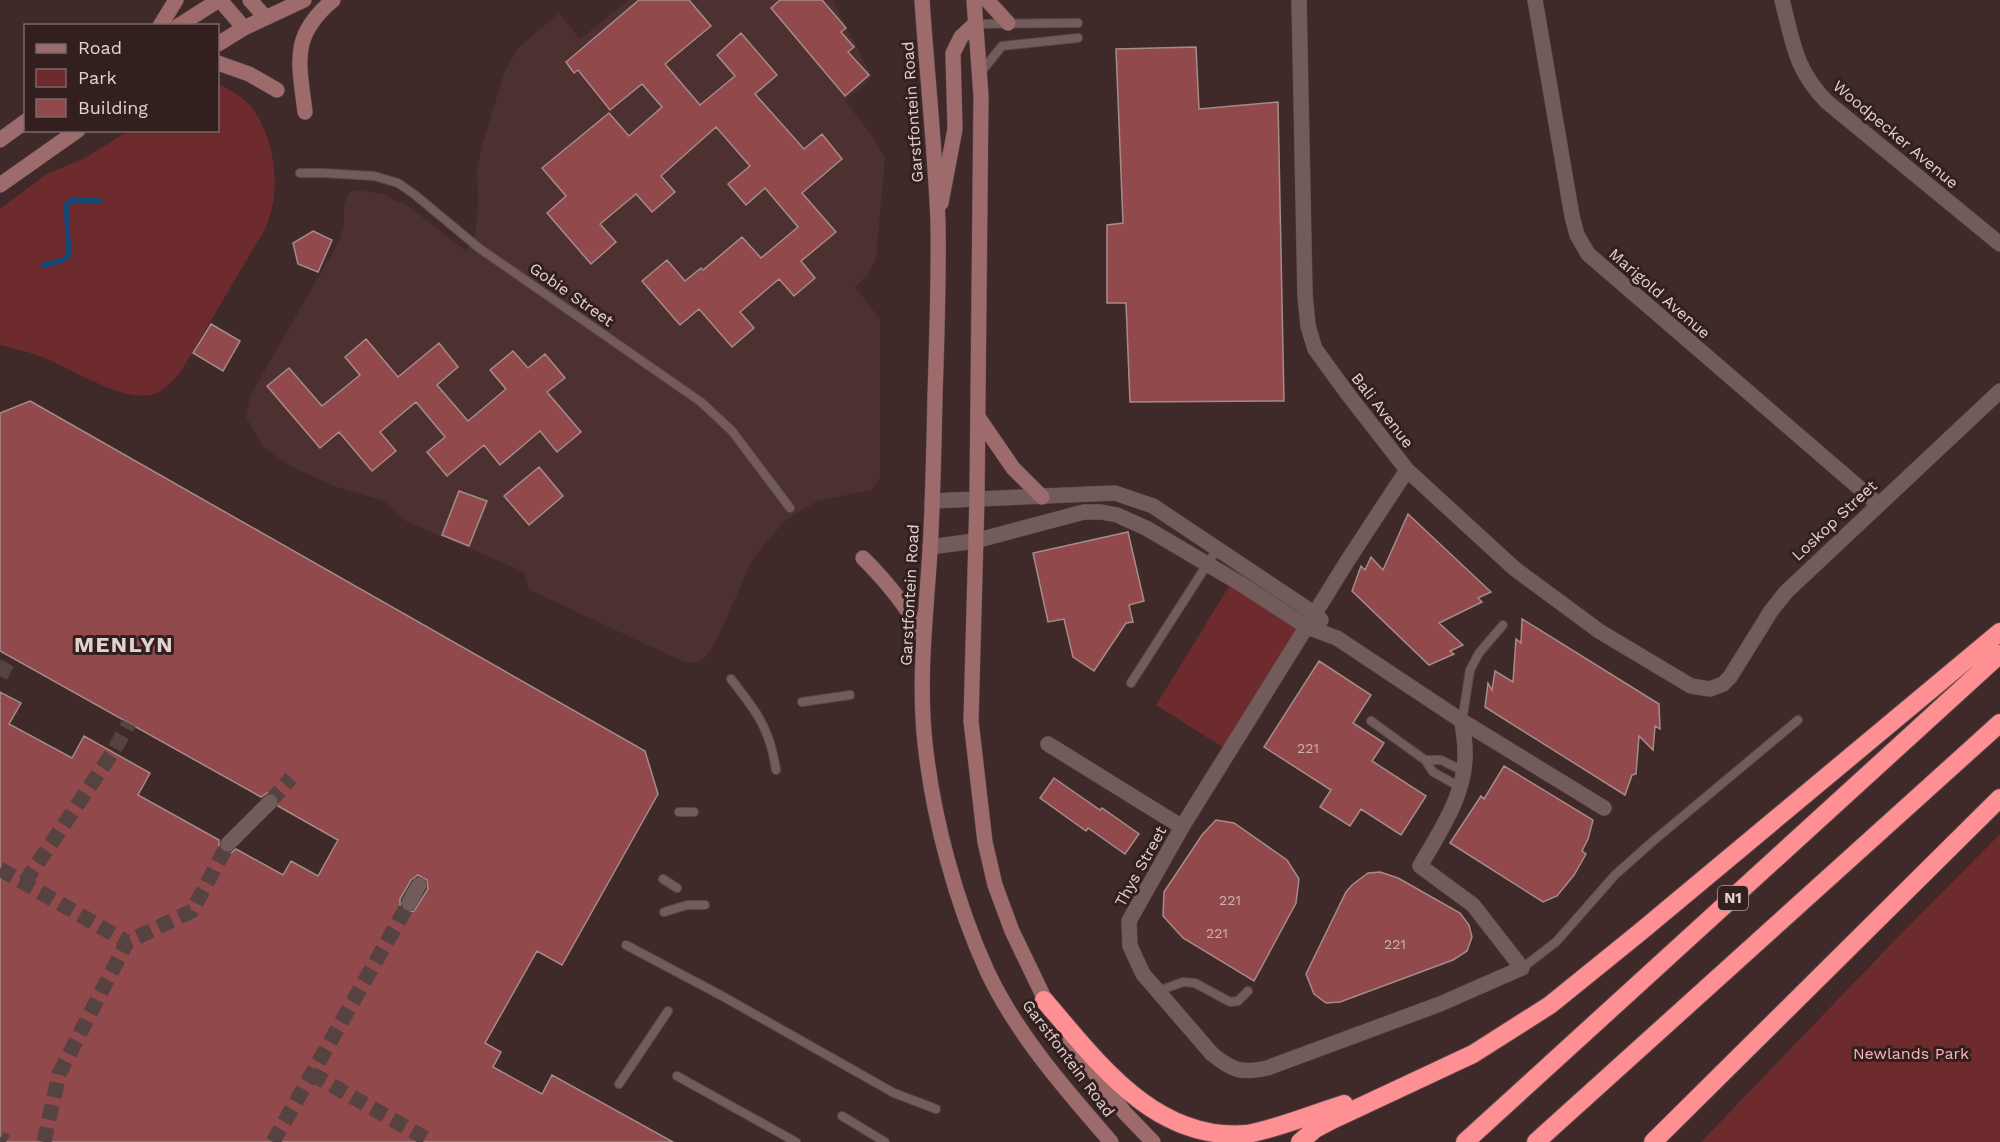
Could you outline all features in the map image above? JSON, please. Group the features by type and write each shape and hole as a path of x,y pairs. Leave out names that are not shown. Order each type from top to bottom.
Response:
{"highway":[{"path":"1300,1142 1315,1129 1332,1120 1473,1054 1550,1005 2000,632"},
{"name":"N1","path":"1465,1142 2000,654"},
{"path":"1536,1142 2000,723"},
{"path":"1653,1142 2000,798"},
{"path":"1044,1000 1130,1098 1160,1119 1187,1130 1216,1135 1245,1134 1277,1126 1426,1076"}],"main road":[{"path":"161,24 176,0"},
{"path":"181,24 219,0 244,28"},
{"path":"250,0 266,18"},
{"path":"219,43 244,28 304,0"},
{"path":"305,112 300,68 302,41 310,22 333,0"},
{"name":"Garstfontein Road","path":"922,0 938,221 933,501 923,636 925,741 931,787 960,904 988,974 1019,1026 1072,1098 1111,1142"},
{"name":"Garstfontein Road","path":"974,0 980,74 978,498 971,721 985,842 995,885 1012,932 1044,1000 1088,1066 1125,1113 1153,1142"},
{"path":"987,0 1008,23"},
{"path":"938,221 953,145 953,54 961,37 975,24"},
{"path":"219,63 249,74 277,90"},
{"path":"0,140 24,122"},
{"path":"0,185 75,132"},
{"path":"978,417 1012,468 1042,497"},
{"path":"863,558 891,586 913,617 923,636"}],"street":[{"name":"Bali Avenue","path":"1299,0 1305,294 1308,326 1315,349 1407,470 1515,569 1599,631 1690,686 1710,689"},
{"name":"Marigold Avenue","path":"1535,0 1572,216 1577,235 1588,254 1878,504"},
{"name":"Woodpecker Avenue","path":"1782,0 1799,64 1814,88 1827,102 2000,244"},
{"name":"Loskop Street","path":"1710,689 1723,684 1730,677 1771,611 1786,592 2000,390"},
{"name":"Thys Street","path":"1407,470 1182,827 1129,921 1130,946 1143,974 1212,1054 1232,1068 1252,1071 1304,1055 1440,1004 1522,968"},
{"path":"933,501 1092,493 1124,495 1153,506 1315,614 1336,638"},
{"path":"930,547 975,541 1084,512 1101,512 1130,520 1206,564 1306,627 1336,638 1462,721 1604,808"},
{"path":"1462,721 1466,751 1460,787 1456,799 1420,866 1473,905 1522,968"},
{"path":"1048,744 1182,827"},
{"path":"228,844 270,802"},
{"path":"409,903 419,885"}],"lane":[{"path":"975,24 1078,23"},
{"path":"980,74 1002,46 1078,38"},
{"name":"Gobie Street","path":"300,173 374,176 391,180 405,188 479,248 701,402 732,431 790,508"},
{"path":"1131,682 1217,549"},
{"path":"1462,721 1470,670 1479,653 1503,625"},
{"path":"730,679 756,712 768,734 776,770"},
{"path":"802,702 850,695"},
{"path":"1522,968 1556,942 1623,868 1798,720"},
{"path":"1371,721 1425,760 1433,772 1460,787"},
{"path":"1425,760 1441,760 1463,771"},
{"path":"680,812 694,812"},
{"path":"663,879 677,888"},
{"path":"664,912 687,905 705,905"},
{"path":"626,945 724,997 894,1094 936,1109"},
{"path":"1158,991 1183,982 1195,983 1230,1002 1238,1001 1248,991"},
{"path":"619,1084 668,1011"},
{"path":"677,1076 796,1142"},
{"path":"842,1116 885,1142"}],"shaded area":[{"path":"629,0 833,0 872,77 845,101 874,138 885,158 876,259 868,275 855,287 880,319 880,478 871,490 818,501 783,523 752,561 716,641 706,657 697,662 684,662 529,590 524,572 407,522 385,501 336,487 290,466 262,446 246,417 250,396 339,241 344,223 344,205 349,192 356,190 384,194 400,203 402,201 467,252 475,233 478,206 477,169 482,145 505,71 518,48 559,13 580,39"}],"green space":[{"path":"219,84 245,100 267,135 275,183 274,199 265,229 180,373 160,392 151,395 139,396 112,389 57,363 0,345 0,209 47,174 85,158 126,132 219,132"},
{"path":"1233,580 1297,630 1224,748 1156,705"},
{"name":"Newlands Park","path":"2000,834 2000,1142 1701,1142 1896,939"}],"building":[{"path":"639,0 689,0 711,26 665,64 700,105 735,76 717,55 741,33 777,75 755,94 804,149 822,134 842,159 802,193 836,232 801,261 815,278 794,296 779,279 740,312 754,328 732,347 699,309 680,325 642,281 667,260 685,281 701,268 703,270 742,237 761,258 798,227 765,188 746,205 728,184 750,166 716,127 661,176 675,192 652,212 636,194 600,224 616,242 591,264 547,213 566,196 542,168 609,113 629,136 662,107 642,84 610,110 578,70 574,73 566,62"},
{"path":"780,0 822,0 846,28 841,32 854,47 848,52 869,75 845,96 771,8"},
{"path":"1196,47 1199,109 1278,102 1284,401 1130,402 1126,303 1107,303 1107,225 1123,223 1116,49"},
{"path":"313,231 332,240 318,272 298,264 293,243"},
{"path":"211,324 240,341 223,371 193,353"},
{"path":"366,339 398,377 439,343 458,367 437,385 468,421 506,389 490,370 513,351 528,368 545,354 565,378 547,392 581,432 557,452 540,431 500,465 484,445 447,476 427,452 445,437 416,402 380,432 396,451 372,471 339,432 320,448 267,386 289,368 322,406 360,375 345,357"},
{"path":"30,401 645,751 658,794 562,965 537,951 485,1043 501,1052 493,1067 542,1094 552,1075 673,1142 0,1142 0,692 21,703 9,724 72,758 84,736 150,773 138,795 219,840 219,847 225,853 231,853 236,849 283,875 291,861 318,876 338,840 278,806 279,799 273,793 267,793 261,797 0,651 0,413","holes":["418,875 427,880 428,889 414,911 405,912 400,907 400,899 411,880"]},
{"path":"539,467 563,496 529,525 504,496"},
{"path":"459,491 487,501 469,546 442,535"},
{"path":"1408,514 1491,592 1478,598 1482,602 1439,623 1463,645 1450,651 1454,654 1429,665 1352,591 1361,566 1365,570 1371,557 1383,570"},
{"path":"1128,532 1144,601 1129,605 1133,622 1126,623 1094,671 1073,657 1064,619 1048,622 1033,553"},
{"path":"1522,619 1659,704 1660,729 1655,726 1653,750 1639,736 1636,774 1632,775 1625,795 1485,707 1488,683 1492,690 1495,671 1513,682 1516,639 1521,643"},
{"path":"1319,661 1371,695 1353,723 1384,743 1372,761 1426,796 1401,835 1361,809 1350,826 1320,807 1331,790 1264,747"},
{"path":"1504,766 1593,820 1582,851 1586,854 1574,875 1557,896 1543,902 1450,843 1481,796 1484,799"},
{"path":"1054,778 1139,834 1125,854 1088,828 1086,831 1040,798"},
{"path":"1216,820 1234,823 1287,860 1299,879 1296,903 1254,981 1183,938 1163,916 1164,892 1202,835"},
{"path":"1380,872 1398,878 1460,913 1469,925 1472,937 1467,951 1453,960 1340,1002 1326,1003 1314,994 1306,974 1346,892 1368,873"}],"waterway":[{"path":"43,265 61,261 69,255 66,205 72,200 100,201"}],"tunnel":[{"path":"0,676 11,657"},
{"path":"25,882 113,752 129,723"},
{"path":"270,802 291,778"},
{"path":"44,1142 59,1074 127,942 192,911 228,844"},
{"path":"0,869 127,942"},
{"path":"273,1142 409,903"},
{"path":"312,1074 432,1142"},
{"path":"0,1138 6,1142"}],"district":[{"name":"MENLYN","path":"124,644"}]}
